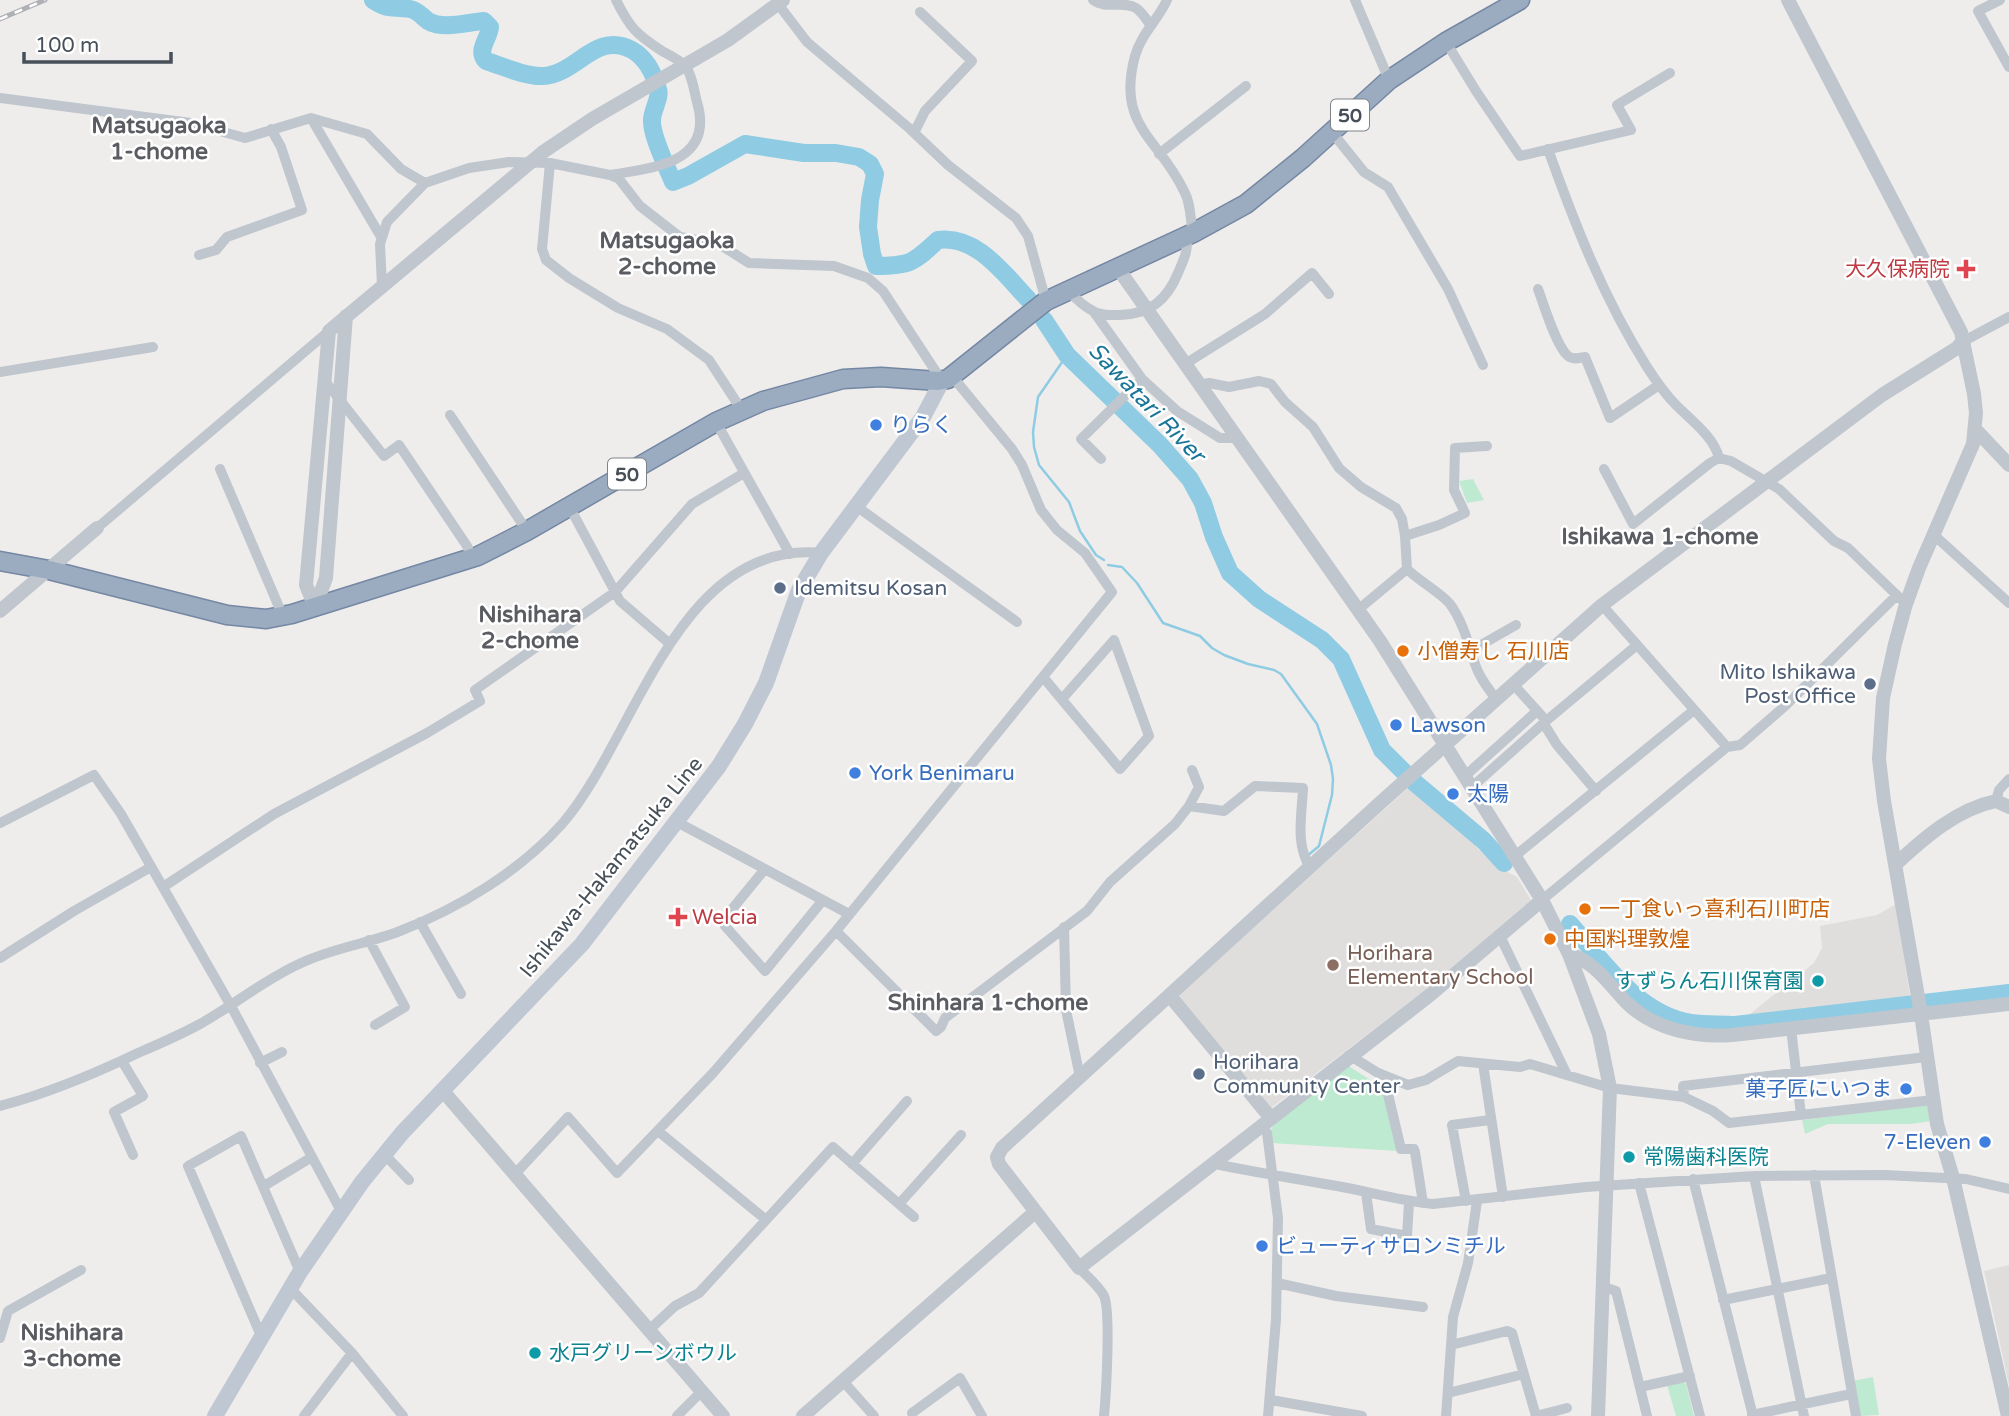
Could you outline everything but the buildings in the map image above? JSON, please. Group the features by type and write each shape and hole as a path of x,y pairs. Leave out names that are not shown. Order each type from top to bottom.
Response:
{"highway":[{"name":"50","path":"0,561 49,570 227,615 257,619 279,617 315,607 472,558 527,531 741,410 793,391 843,379 947,379 1046,301 1231,213 1262,192 1389,80 1446,42 1520,0"}],"main road":[{"name":"Ishikawa-Hakamatsuka Line","path":"215,1416 300,1272 384,1154 582,944 719,766 745,724 766,682 799,590 821,553 923,417 947,379"}],"street":[{"path":"610,175 674,161 694,146 700,124 699,109 685,65 629,27 616,0"},
{"path":"1093,0 1101,5 1126,4 1138,9 1151,26"},
{"path":"1094,312 1109,315 1148,311 1160,303 1174,282 1189,247 1187,196 1132,110 1136,55 1167,0"},
{"path":"1355,0 1389,80"},
{"path":"1788,0 1961,332 1974,394 1976,430 1964,469 1901,599 1883,698 1879,738 1880,775 1920,1006 1933,1100 2008,1416"},
{"path":"2000,0 1978,11 2009,67"},
{"path":"0,611 531,162 557,142 737,35 781,2 807,42 948,164 1007,208 1024,227 1037,260 1046,301"},
{"path":"914,133 925,111 972,61 920,12"},
{"path":"1446,42 1520,156 1631,130 1617,105 1670,73"},
{"path":"1159,153 1246,86"},
{"path":"0,98 191,123 245,138 311,118 367,134 401,169 425,183"},
{"path":"311,118 381,237"},
{"path":"199,255 216,250 227,237 302,210 281,147 271,129"},
{"path":"1331,131 1364,172 1388,187 1448,289 1483,365"},
{"path":"1548,149 1581,238 1616,312 1658,385 1701,429 1717,450 1719,458"},
{"path":"382,286 381,237 387,222 425,183 468,168 531,162 551,163 619,179 640,206 680,236 719,244 749,263 834,266 868,278 883,290 947,379 1012,449 1022,465 1041,510 1057,530 1086,553 1112,592 836,932 713,1073 617,1173 568,1117 515,1174"},
{"path":"551,163 542,249 546,260 618,309 667,329 691,345 709,360 741,410"},
{"path":"1117,267 1359,609 1542,900 1569,954 1597,1026 1610,1088 1598,1416"},
{"path":"1185,364 1265,314 1312,273 1329,294"},
{"path":"1538,289 1561,347 1567,355 1575,359 1585,357 1610,418 1658,385"},
{"path":"1068,290 1094,312 1142,379 1177,411 1220,438 1238,438"},
{"path":"315,607 326,578 346,316"},
{"path":"1104,1416 1107,1384 1107,1305 1101,1290 1079,1268 1035,1212 999,1164 998,1153 1409,777 1602,605 1882,396 1962,342 2009,317"},
{"path":"315,607 306,585 328,331"},
{"path":"0,372 153,347"},
{"path":"1101,459 1081,439 1142,379"},
{"path":"325,380 384,456 399,445 467,546 472,558"},
{"path":"1200,385 1209,383 1228,387 1259,381 1271,384 1285,402 1313,427 1339,468 1361,487 1396,508 1402,519 1407,569 1428,588 1444,597 1452,607 1472,650 1481,679 1496,699"},
{"path":"450,415 527,531"},
{"path":"716,422 790,554"},
{"path":"1976,430 2009,466"},
{"path":"1405,536 1465,513 1454,490 1455,448 1488,446"},
{"path":"1604,469 1633,524 1710,463 1719,458 1731,461 1779,489 1834,541 1848,548 1901,599"},
{"path":"220,469 279,607 279,617"},
{"path":"163,887 274,814 427,733 480,701 475,690 615,593 692,504 744,473"},
{"path":"569,506 620,601 670,644"},
{"path":"856,506 1017,622"},
{"path":"1934,535 2009,603"},
{"path":"0,1106 71,1084 122,1061 197,1026 299,964 331,950 420,922 502,877 552,834 584,793 670,644 706,599 726,581 769,559 802,552 821,553"},
{"path":"1359,609 1407,569"},
{"path":"1079,1268 1349,1055 1430,995 1727,747 1740,745 1901,599"},
{"path":"1602,605 1727,747"},
{"path":"1472,650 1516,625"},
{"path":"1043,677 1121,769 1149,736 1114,640 1062,699"},
{"path":"1469,782 1637,645"},
{"path":"1514,684 1545,722 1557,745 1596,791"},
{"path":"1515,856 1695,710"},
{"path":"1469,782 1537,711"},
{"path":"836,932 936,1031 942,1027 945,1018 1087,911 1110,882 1175,824 1199,787 1192,770"},
{"path":"0,823 94,775 111,798 231,1006 341,1211"},
{"path":"1896,864 1933,831 1978,807 2003,804 1999,790 2009,779"},
{"path":"1189,806 1224,811 1255,786 1303,788 1301,843 1303,858 1310,867"},
{"path":"677,821 849,914"},
{"path":"0,958 151,867"},
{"path":"765,869 724,919 725,926 765,971 823,900"},
{"path":"420,922 461,994"},
{"path":"1064,927 1066,1010 1080,1077"},
{"path":"1500,936 1567,1075"},
{"path":"369,940 405,1007 375,1025"},
{"path":"1569,954 1589,962 1629,1004 1658,1023 1674,1030 1715,1037 1791,1028 1920,1006 2009,1004"},
{"path":"1170,996 1265,1121 1278,1218 1277,1283 1268,1416"},
{"path":"1791,1028 1801,1115"},
{"path":"260,1063 282,1052"},
{"path":"1349,1055 1378,1073 1408,1085 1426,1080 1458,1061 1520,1067 1530,1064 1610,1088 1684,1097 1713,1111 1729,1123 1933,1100"},
{"path":"1684,1097 1683,1086 1926,1057"},
{"path":"122,1061 143,1096 114,1112 133,1155"},
{"path":"1483,1064 1503,1197"},
{"path":"1387,1090 1401,1149 1414,1149 1415,1152 1423,1203"},
{"path":"443,1091 723,1416"},
{"path":"852,1164 907,1101"},
{"path":"1446,1416 1453,1317 1468,1263 1471,1201 1452,1125 1490,1120"},
{"path":"658,1131 765,1219"},
{"path":"899,1204 961,1135"},
{"path":"262,1338 188,1166 241,1136 300,1272"},
{"path":"650,1329 675,1306 699,1293 833,1147 914,1217"},
{"path":"384,1154 409,1180"},
{"path":"264,1186 312,1157"},
{"path":"1214,1161 1220,1165 1272,1176 1423,1203 1471,1201 1607,1185 1754,1176 1884,1175 1953,1178 2009,1189"},
{"path":"1814,1175 1856,1416"},
{"path":"1754,1176 1803,1410"},
{"path":"1693,1179 1752,1416 1803,1410 1851,1394"},
{"path":"1639,1183 1700,1416"},
{"path":"1366,1193 1371,1229 1407,1236 1409,1202"},
{"path":"803,1416 1035,1212"},
{"path":"0,1338 8,1311 81,1270"},
{"path":"1723,1300 1831,1278"},
{"path":"1277,1283 1336,1296 1423,1307"},
{"path":"1604,1287 1616,1291 1647,1416"},
{"path":"291,1289 352,1353 403,1416"},
{"path":"1451,1345 1507,1331 1512,1333 1536,1416 1567,1408"},
{"path":"304,1416 352,1353"},
{"path":"1448,1393 1524,1374"},
{"path":"1640,1387 1690,1376"},
{"path":"911,1415 960,1378 982,1416"},
{"path":"842,1380 874,1416"},
{"path":"677,1416 702,1391"},
{"path":"1271,1400 1362,1416"}],"shaded area":[{"name":"Horihara Elementary School","path":"1408,788 1418,796 1422,793 1476,843 1475,846 1500,868 1517,877 1531,900 1424,991 1271,1108 1180,999 1180,994"},
{"path":"1896,904 1910,997 1746,1017 1814,963 1822,948 1820,926 1877,915"},
{"path":"2009,1265 2009,1385 1984,1271"}],"green space":[{"path":"1473,479 1484,500 1467,503 1459,481"},
{"path":"1347,1065 1383,1088 1397,1151 1271,1143 1273,1125"},
{"path":"1928,1105 1931,1121 1910,1124 1828,1124 1805,1134 1802,1120"},
{"path":"1873,1377 1879,1415 1859,1416 1852,1381"},
{"path":"1683,1382 1686,1384 1694,1416 1676,1416 1667,1385"}],"waterway":[{"name":"Sawatari River","path":"373,0 387,7 413,10 434,24 456,25 484,21 490,27 482,53 486,61 529,75 555,74 608,45 619,45 632,50 645,62 656,83 659,93 652,126 673,182 745,144 804,153 836,153 859,157 870,164 875,174 868,227 876,266 905,264 917,258 938,240 952,240 989,258 1028,299"},
{"name":"Sawatari River","path":"1044,320 1067,355 1160,445 1190,479 1203,503 1230,573 1259,599 1322,640 1341,659 1382,750 1414,782 1484,841 1504,863"},
{"path":"1067,355 1038,397 1033,432 1034,447 1039,465 1069,502 1080,531 1096,555 1104,560"},
{"path":"1108,565 1122,567 1137,583 1163,623 1200,636 1224,655 1281,674 1317,724 1331,765 1332,795 1319,846 1307,856"},
{"name":"Sawatari River","path":"1570,924 1609,970 1638,998 1672,1018 1691,1023 1735,1025 2009,993"}],"railway":[{"path":"0,19 45,0"}],"place":[{"name":"大久保病院","path":"1966,269"},
{"name":"りらく","path":"876,425"},
{"name":"Idemitsu Kosan","path":"780,588"},
{"name":"小僧寿し 石川店","path":"1403,651"},
{"name":"Mito Ishikawa Post Office","path":"1870,684"},
{"name":"Lawson","path":"1396,725"},
{"name":"York Benimaru","path":"855,773"},
{"name":"太陽","path":"1453,794"},
{"name":"一丁食いっ喜利石川町店","path":"1585,909"},
{"name":"Welcia","path":"678,917"},
{"name":"中国料理敦煌","path":"1550,939"},
{"name":"Horihara Elementary School","path":"1333,965"},
{"name":"すずらん石川保育園","path":"1818,981"},
{"name":"Horihara Community Center","path":"1199,1074"},
{"name":"菓子匠にいつま","path":"1906,1089"},
{"name":"7-Eleven","path":"1985,1142"},
{"name":"常陽歯科医院","path":"1629,1157"},
{"name":"ビューティサロンミチル","path":"1262,1246"},
{"name":"水戸グリーンボウル","path":"535,1353"}],"district":[{"name":"Matsugaoka 1-chome","path":"159,138"},
{"name":"Matsugaoka 2-chome","path":"667,253"},
{"name":"Ishikawa 1-chome","path":"1660,536"},
{"name":"Nishihara 2-chome","path":"530,627"},
{"name":"Shinhara 1-chome","path":"988,1002"},
{"name":"Nishihara 3-chome","path":"72,1345"}]}
